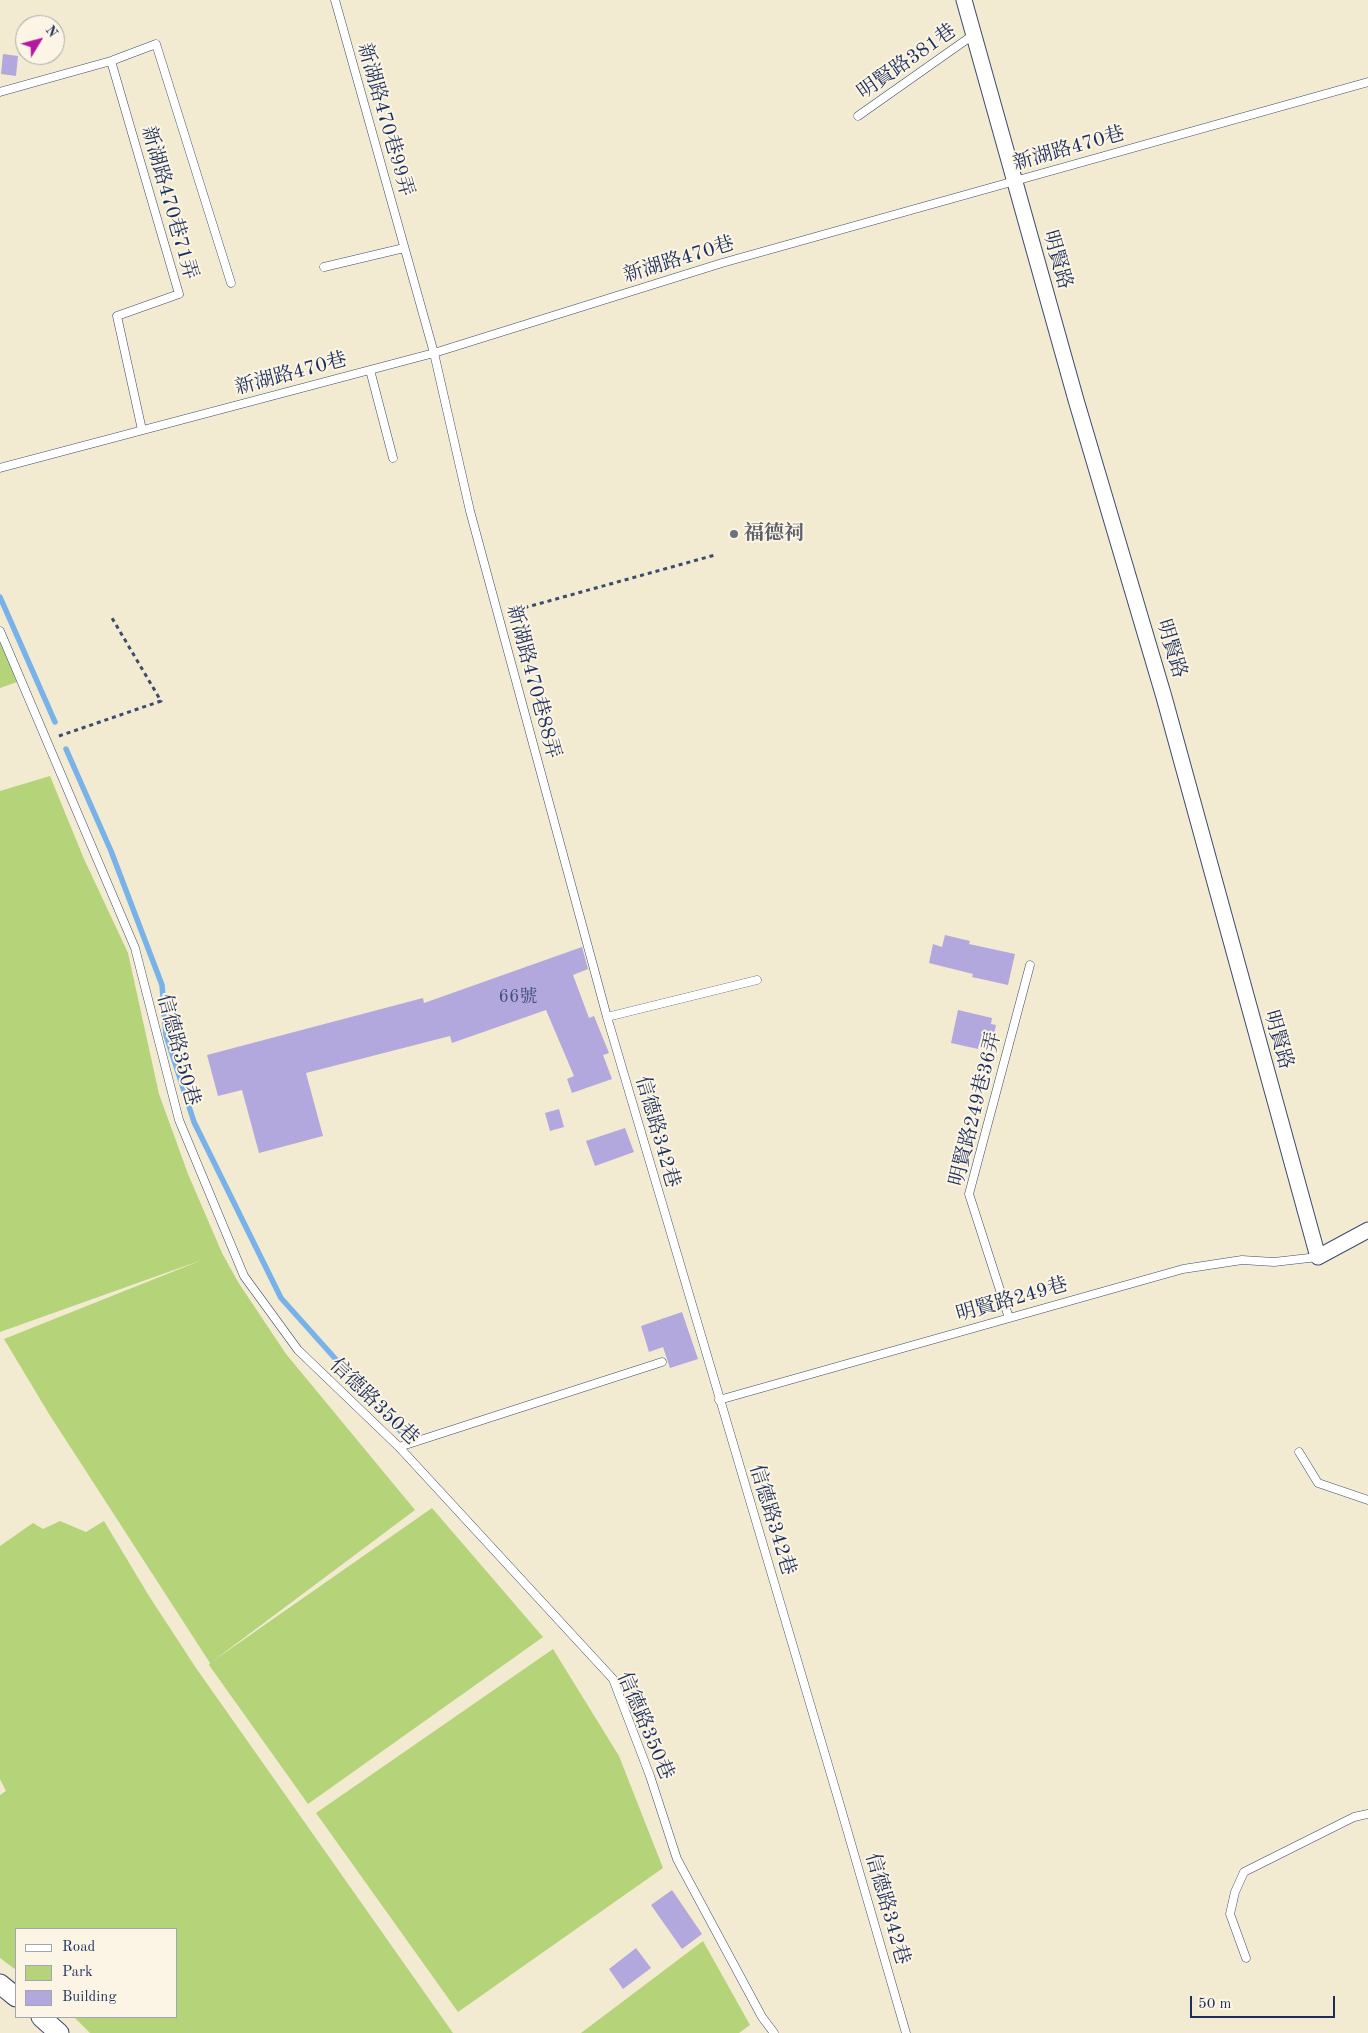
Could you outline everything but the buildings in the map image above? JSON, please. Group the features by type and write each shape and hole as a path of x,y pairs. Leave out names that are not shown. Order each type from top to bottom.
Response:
{"street":[{"name":"明賢路","path":"964,0 1078,410 1164,697 1318,1257"},
{"path":"1318,1257 1368,1230"},
{"path":"0,1984 15,1996"},
{"path":"43,2018 59,2033"}],"lane":[{"name":"新湖路470巷99弄","path":"335,0 434,353"},
{"name":"明賢路381巷","path":"858,116 974,35"},
{"name":"新湖路470巷71弄","path":"0,92 111,61 156,44 231,283"},
{"name":"新湖路470巷71弄","path":"111,61 179,294 117,316 142,430"},
{"name":"新湖路470巷","path":"0,468 434,353 722,263 1368,82"},
{"path":"324,267 404,248"},
{"name":"新湖路470巷88弄","path":"434,353 470,512 607,1017"},
{"path":"370,370 393,458"},
{"name":"信德路350巷","path":"0,631 45,741 135,948 179,1120 244,1276 298,1350 399,1447 612,1679 650,1776 677,1859 762,2017 774,2033"},
{"name":"明賢路249巷36弄","path":"1010,1318 969,1194 1030,965"},
{"path":"607,1017 756,980"},
{"name":"信德路342巷","path":"607,1017 906,2033"},
{"name":"明賢路249巷","path":"719,1400 1183,1269 1242,1260 1274,1262 1318,1257"},
{"path":"399,1447 662,1362"},
{"path":"1299,1452 1318,1484 1368,1500"},
{"path":"1246,1958 1230,1914 1235,1892 1244,1872 1354,1818 1368,1814"}],"path":[{"path":"498,615 715,555"},
{"path":"45,741 161,701 112,618"}],"green space":[{"path":"0,639 17,682 0,688"},
{"path":"50,776 84,859 128,953 159,1094 188,1174 222,1253 238,1282 286,1354 415,1510 213,1661 432,1508 543,1637 308,1804 209,1665 210,1663 49,1414 4,1339 202,1260 0,1332 0,791"},
{"path":"60,1521 86,1532 104,1521 149,1596 196,1668 453,2033 90,2033 75,2018 178,2018 178,1928 15,1928 15,1969 0,1958 0,1795 6,1791 0,1779 0,1546 33,1523 43,1529"},
{"path":"553,1649 619,1756 663,1868 458,2012 316,1813"},
{"path":"703,1941 750,2025 739,2033 581,2033"}],"waterway":[{"path":"0,597 55,722"},
{"path":"66,749 111,851 162,985 166,1035 194,1122 281,1298 400,1431"}],"place":[{"name":"福德祠","path":"734,534"}]}
